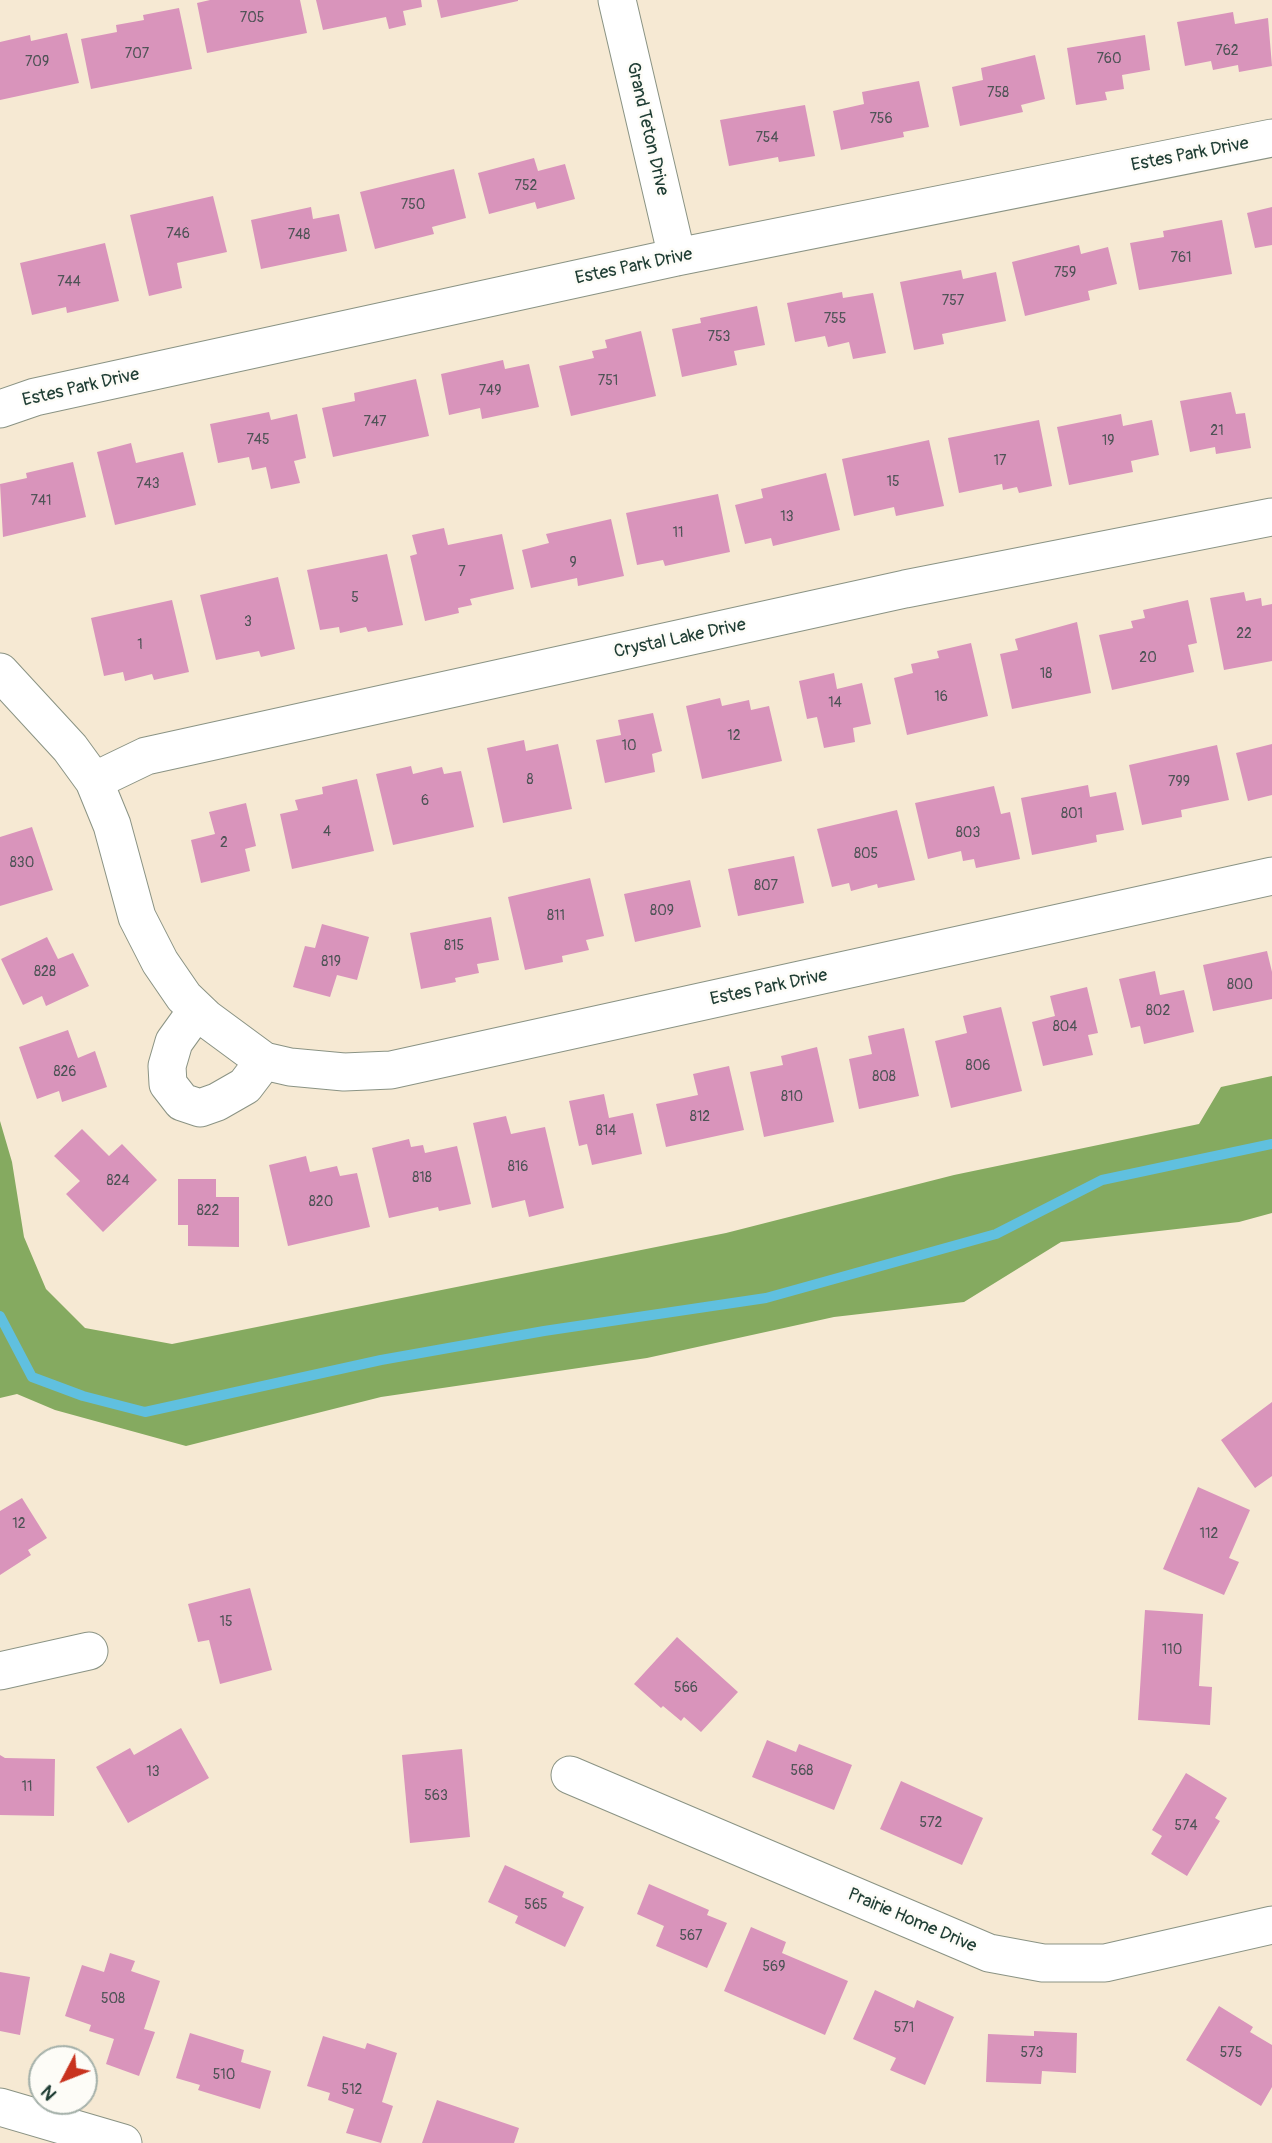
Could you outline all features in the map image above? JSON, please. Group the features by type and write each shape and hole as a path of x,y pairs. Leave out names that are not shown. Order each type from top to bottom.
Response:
{"street":[{"name":"Grand Teton Drive","path":"617,0 677,257"},
{"name":"Estes Park Drive","path":"0,409 35,397 677,257 1272,138"},
{"name":"Crystal Lake Drive","path":"94,782 146,756 905,589 1272,517"},
{"name":"Estes Park Drive","path":"0,672 70,748 94,782 112,825 137,917 160,962 197,1010 264,1061 344,1072 391,1069 1272,876"},
{"path":"197,1010 174,1042 167,1066 168,1084 182,1102 200,1108 217,1102 245,1086 264,1061"},
{"path":"0,1671 89,1651"},
{"name":"Prairie Home Drive","path":"570,1775 989,1953 1043,1964 1105,1963 1272,1925"},
{"path":"0,2107 123,2143"}],"green space":[{"path":"1272,1076 1272,1213 1239,1222 1061,1242 964,1302 834,1317 647,1358 381,1397 186,1446 55,1410 17,1394 0,1398 0,1121 12,1162 24,1237 46,1289 85,1328 172,1344 726,1233 954,1175 1199,1124 1221,1087"}],"building":[{"path":"210,0 300,0 307,33 207,53 197,3"},
{"path":"316,0 421,0 422,7 403,11 406,25 389,29 386,17 323,30"},
{"path":"437,0 518,0 518,1 441,18"},
{"path":"179,8 192,69 91,89 81,39 117,32 116,25 144,20 143,15"},
{"path":"1233,12 1235,24 1268,18 1272,66 1239,72 1238,65 1213,70 1211,61 1185,66 1177,22"},
{"path":"67,33 79,83 0,100 0,42 30,35 31,41"},
{"path":"1145,35 1150,70 1122,75 1124,89 1105,92 1107,100 1076,105 1067,48"},
{"path":"1035,55 1045,99 1021,105 1023,112 960,126 952,87 983,80 981,68"},
{"path":"919,81 929,127 903,132 904,137 841,150 833,111 864,104 862,92"},
{"path":"805,105 815,156 779,162 778,157 729,166 720,120"},
{"path":"534,158 538,171 565,164 575,199 537,209 535,202 489,214 478,173"},
{"path":"454,169 466,218 432,227 434,234 375,249 360,192"},
{"path":"213,196 227,252 177,263 182,288 149,296 130,215"},
{"path":"311,207 313,219 339,214 347,251 261,269 251,220"},
{"path":"1272,207 1272,245 1255,248 1247,213"},
{"path":"1222,220 1232,274 1139,290 1130,243 1164,237 1163,231"},
{"path":"105,243 119,301 67,313 66,307 32,315 20,263"},
{"path":"1079,245 1081,254 1108,247 1117,284 1088,291 1090,300 1025,316 1012,262"},
{"path":"961,270 963,279 996,272 1006,321 942,334 944,344 914,350 900,282"},
{"path":"842,292 843,298 873,293 886,353 853,359 849,342 828,347 825,336 795,342 787,303"},
{"path":"757,306 765,345 734,351 737,365 682,377 672,329 701,323 700,318"},
{"path":"641,331 656,396 571,416 559,366 594,358 592,351 607,348 605,340"},
{"path":"503,360 505,369 529,364 539,407 482,419 480,408 449,415 441,374"},
{"path":"416,379 429,436 333,457 322,408 355,401 354,393"},
{"path":"1231,392 1236,414 1245,413 1251,448 1216,454 1215,447 1190,452 1180,401"},
{"path":"269,412 271,420 297,414 306,458 294,461 300,483 271,489 266,467 252,470 249,457 218,463 210,424"},
{"path":"1121,414 1123,426 1152,420 1159,455 1131,461 1133,472 1069,485 1057,427"},
{"path":"1039,420 1052,486 1019,493 1017,487 1003,490 1002,484 959,493 948,438"},
{"path":"929,440 944,506 896,516 894,507 854,516 842,459"},
{"path":"131,443 136,463 183,452 196,505 115,525 97,452"},
{"path":"73,462 86,517 3,537 0,484 27,478 26,473"},
{"path":"826,473 840,530 773,546 771,538 745,544 735,505 763,498 761,489"},
{"path":"718,494 730,552 665,566 663,560 637,565 626,513"},
{"path":"611,519 624,576 578,586 577,578 531,588 522,550 549,543 546,534"},
{"path":"444,528 448,545 502,534 514,589 470,599 472,605 458,608 459,613 425,621 410,556 417,554 412,535"},
{"path":"387,554 403,625 368,632 366,627 340,633 339,627 320,630 307,570"},
{"path":"278,577 295,649 261,657 259,651 216,660 200,595"},
{"path":"1244,592 1246,601 1261,598 1262,606 1272,604 1272,661 1224,670 1210,598"},
{"path":"172,600 189,672 154,680 152,674 125,681 123,672 104,676 91,618"},
{"path":"1188,600 1197,643 1188,645 1194,672 1112,690 1099,635 1133,628 1131,621 1145,618 1143,610"},
{"path":"1077,622 1091,693 1012,709 1000,654 1018,650 1015,639"},
{"path":"971,643 988,716 907,735 894,678 913,673 911,664 939,658 937,651"},
{"path":"834,673 837,689 862,683 871,724 853,728 855,742 824,748 817,717 807,719 799,681"},
{"path":"720,698 722,706 749,700 751,710 769,706 782,761 702,779 686,706"},
{"path":"653,713 662,751 652,754 655,772 605,783 596,740 621,735 618,720"},
{"path":"524,740 526,751 558,744 572,809 503,823 487,748"},
{"path":"1272,744 1272,795 1248,801 1236,753"},
{"path":"1217,745 1229,800 1181,810 1182,817 1142,825 1129,765"},
{"path":"411,766 413,774 442,767 444,774 461,771 474,827 393,845 376,774"},
{"path":"357,779 374,851 292,869 280,814 298,810 295,800 323,794 322,787"},
{"path":"1088,785 1090,797 1116,792 1124,830 1096,835 1097,842 1032,855 1021,798"},
{"path":"994,786 1001,814 1010,812 1020,859 976,868 974,859 963,861 961,851 928,859 915,803"},
{"path":"246,803 256,846 245,849 250,871 201,883 191,840 215,834 209,812"},
{"path":"897,810 915,880 878,888 877,884 851,891 849,883 832,887 817,829"},
{"path":"32,827 53,890 0,906 0,837"},
{"path":"794,856 804,903 738,916 728,869"},
{"path":"590,878 604,936 586,940 589,950 562,956 563,962 525,970 508,897"},
{"path":"690,880 701,927 635,942 624,894"},
{"path":"491,917 499,960 477,964 479,973 455,978 456,982 421,989 410,933"},
{"path":"322,924 369,937 357,980 337,975 330,997 293,987 305,946 315,948"},
{"path":"47,937 58,959 73,953 89,986 46,1006 42,996 23,1005 1,959"},
{"path":"1267,951 1272,972 1272,999 1213,1011 1203,965"},
{"path":"1155,971 1160,995 1184,990 1194,1032 1144,1044 1140,1026 1131,1028 1119,979"},
{"path":"1087,987 1098,1033 1088,1035 1093,1055 1043,1066 1032,1022 1055,1016 1050,996"},
{"path":"1001,1007 1022,1091 951,1108 935,1041 967,1033 963,1016"},
{"path":"904,1028 919,1096 859,1109 849,1059 872,1054 868,1036"},
{"path":"68,1030 78,1058 95,1051 107,1087 62,1102 59,1091 37,1099 19,1047"},
{"path":"817,1047 834,1122 764,1137 750,1072 783,1065 781,1056"},
{"path":"729,1066 744,1130 666,1147 656,1104 698,1095 693,1074"},
{"path":"604,1094 609,1118 633,1113 642,1154 592,1165 587,1144 579,1146 569,1101"},
{"path":"506,1116 511,1134 545,1127 564,1208 529,1217 525,1200 492,1208 473,1123"},
{"path":"82,1129 109,1156 122,1144 157,1180 103,1232 66,1194 80,1181 54,1156"},
{"path":"409,1139 411,1147 423,1145 425,1153 457,1146 471,1204 439,1211 438,1207 389,1218 372,1148"},
{"path":"306,1156 310,1172 337,1166 340,1176 357,1173 370,1227 288,1246 269,1165"},
{"path":"178,1179 216,1179 216,1197 239,1197 239,1247 188,1246 188,1225 178,1225"},
{"path":"1272,1402 1272,1476 1255,1488 1221,1440"},
{"path":"1198,1487 1250,1510 1229,1558 1239,1562 1224,1595 1163,1569"},
{"path":"22,1498 47,1538 28,1550 31,1555 0,1575 0,1511"},
{"path":"250,1588 272,1670 220,1684 209,1640 198,1642 188,1604"},
{"path":"1145,1610 1203,1614 1199,1686 1212,1687 1210,1725 1138,1720"},
{"path":"677,1637 738,1692 701,1732 684,1717 681,1721 663,1706 661,1708 634,1684"},
{"path":"181,1728 209,1778 128,1823 96,1767 130,1748 134,1755"},
{"path":"767,1740 796,1752 799,1744 852,1765 834,1810 752,1777"},
{"path":"462,1749 470,1837 410,1843 402,1755"},
{"path":"0,1755 5,1758 55,1759 54,1816 0,1815"},
{"path":"1186,1773 1227,1798 1215,1818 1220,1821 1187,1876 1151,1854 1162,1836 1152,1830"},
{"path":"901,1781 983,1818 962,1865 880,1829"},
{"path":"505,1865 564,1892 562,1897 584,1907 565,1947 515,1923 518,1916 488,1902"},
{"path":"649,1884 709,1910 707,1915 727,1923 707,1968 656,1946 664,1926 637,1914"},
{"path":"751,1927 786,1942 782,1953 848,1981 825,2035 724,1991"},
{"path":"110,1953 135,1961 131,1971 160,1981 144,2029 155,2032 139,2076 106,2064 114,2039 89,2031 91,2025 65,2016 82,1965 104,1972"},
{"path":"0,1972 30,1977 20,2035 0,2031"},
{"path":"875,1990 914,2008 917,2000 954,2017 925,2085 890,2070 896,2058 853,2039"},
{"path":"1219,2006 1253,2027 1250,2032 1272,2045 1272,2087 1261,2106 1186,2060"},
{"path":"1034,2031 1077,2033 1076,2073 1042,2071 1041,2084 986,2082 988,2034 1034,2036"},
{"path":"190,2033 244,2050 241,2062 271,2071 260,2109 198,2090 200,2085 176,2078"},
{"path":"323,2036 365,2049 367,2043 397,2053 382,2102 393,2106 381,2143 346,2133 354,2109 328,2100 330,2093 307,2086"},
{"path":"437,2100 519,2128 514,2143 422,2143"}],"waterway":[{"path":"0,1316 32,1377 83,1396 145,1412 381,1360 544,1331 766,1298 996,1234 1102,1180 1272,1144"}]}
